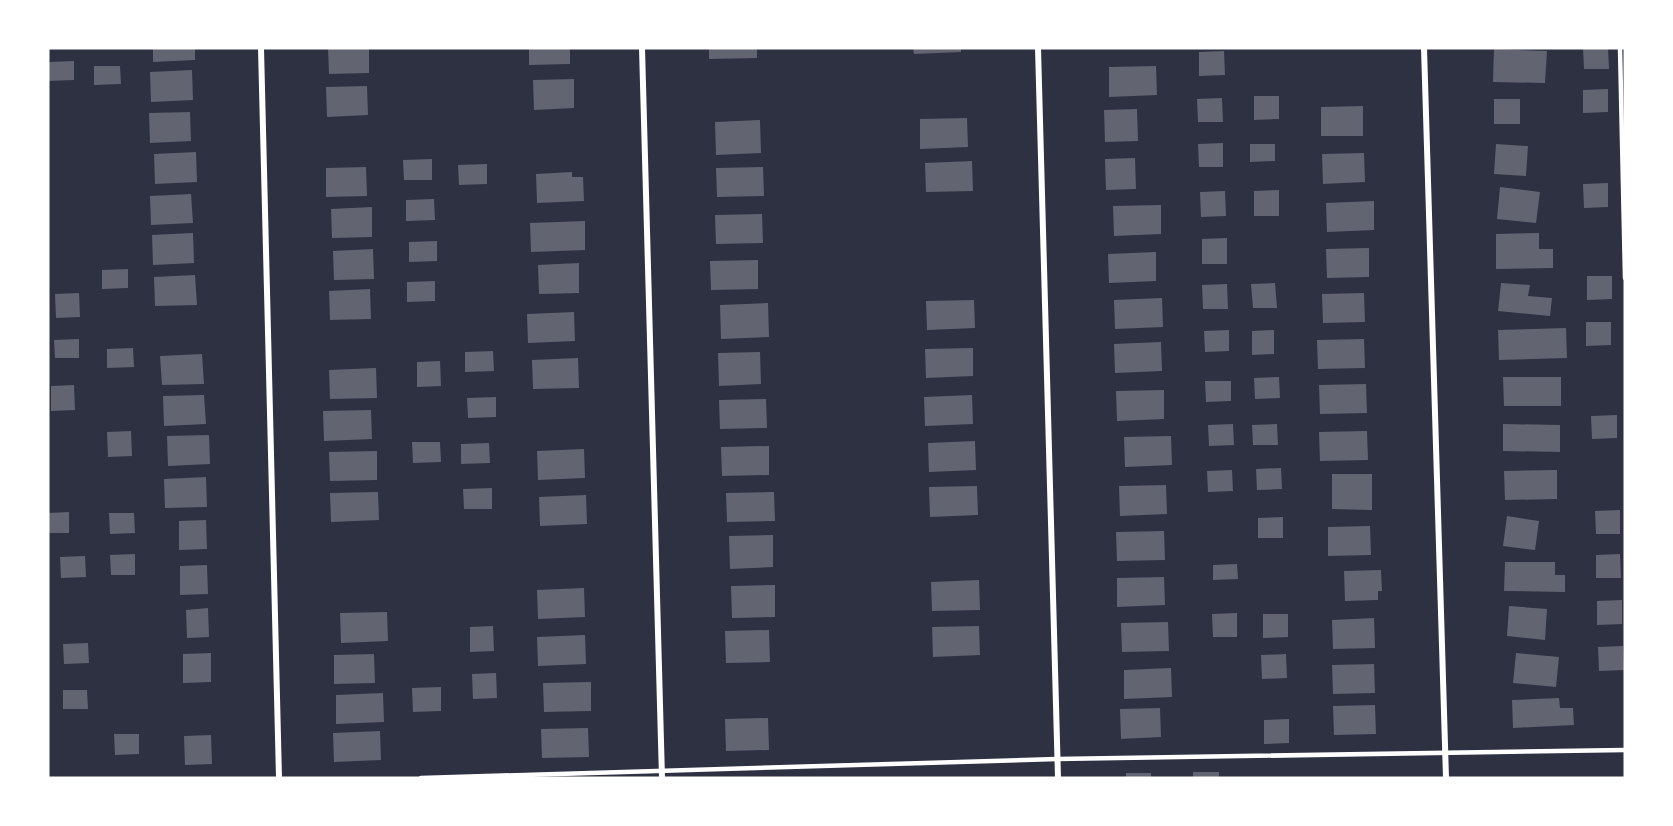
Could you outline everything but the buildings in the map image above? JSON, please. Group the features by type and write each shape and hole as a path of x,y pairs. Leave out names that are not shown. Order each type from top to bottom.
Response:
{"street":[{"path":"261,48 279,778"},
{"path":"642,48 662,775"},
{"path":"1038,48 1058,778"},
{"path":"1424,48 1446,778"}],"lane":[{"path":"1620,48 1625,278"},
{"path":"421,778 662,775 1057,759 1625,750"}]}
